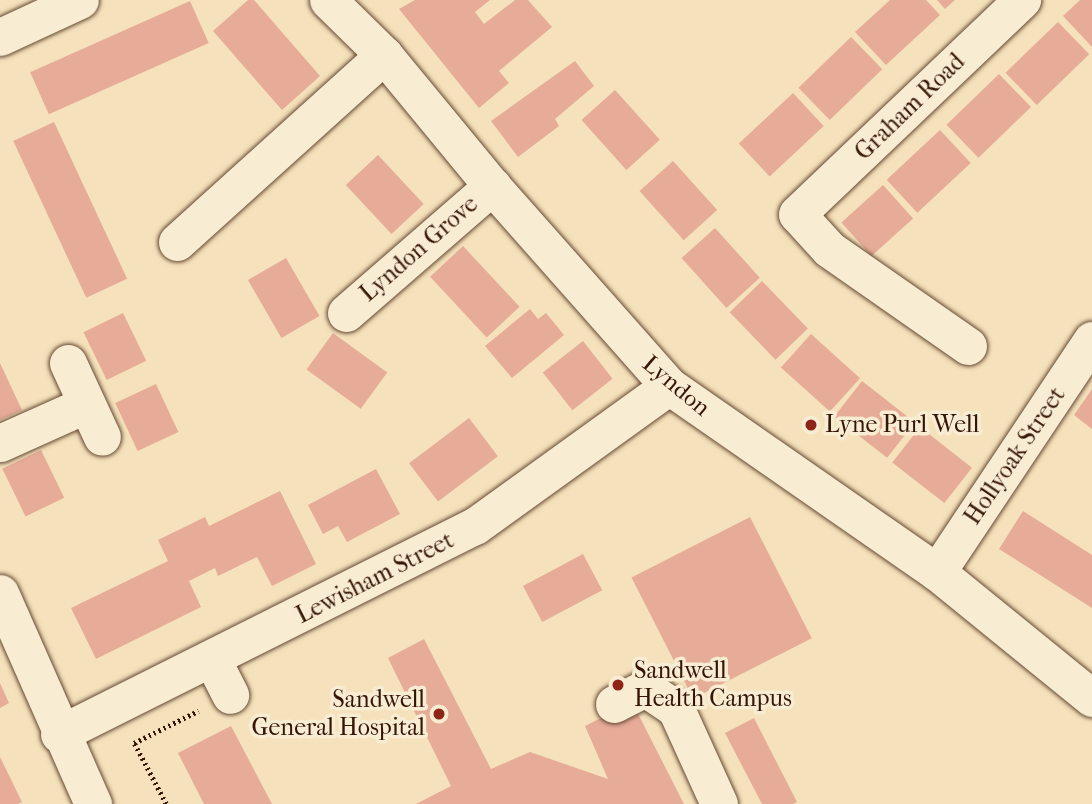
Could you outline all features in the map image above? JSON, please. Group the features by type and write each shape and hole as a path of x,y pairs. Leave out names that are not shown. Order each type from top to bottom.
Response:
{"street":[{"path":"0,37 80,0"},
{"name":"Graham Road","path":"968,346 829,249 797,214 1022,0"},
{"name":"Lyndon","path":"339,5 492,186 669,386 937,572 1092,698"},
{"path":"177,242 384,55"},
{"name":"Lyndon Grove","path":"346,313 492,186"},
{"name":"Hollyoak Street","path":"937,572 1092,340"},
{"path":"68,363 102,437"},
{"name":"Lewisham Street","path":"59,734 213,661 475,526 669,386"},
{"path":"0,443 87,404"},
{"path":"0,593 59,734 93,804"},
{"path":"213,661 230,695"},
{"path":"614,704 645,688 676,709 719,804"}],"path":[{"path":"166,804 134,744 230,695"}],"building":[{"path":"248,0 254,0 320,76 282,110 213,31"},
{"path":"415,0 490,0 475,12 484,24 515,0 528,0 552,27 499,71 509,83 479,108 399,9"},
{"path":"890,0 926,0 940,15 886,65 855,32"},
{"path":"937,0 955,0 945,9"},
{"path":"1080,0 1092,0 1092,47 1063,16"},
{"path":"190,1 209,43 49,114 30,72"},
{"path":"1058,22 1089,54 1037,105 1005,73"},
{"path":"851,37 882,69 830,120 798,88"},
{"path":"575,61 594,86 555,119 559,126 518,157 491,121"},
{"path":"999,74 1031,107 978,158 946,125"},
{"path":"615,90 660,140 626,170 582,120"},
{"path":"793,93 824,126 770,176 739,143"},
{"path":"54,122 127,279 86,298 13,141"},
{"path":"940,130 971,163 917,213 887,180"},
{"path":"378,155 424,204 392,234 346,185"},
{"path":"673,161 717,210 684,240 640,191"},
{"path":"883,185 913,218 871,256 841,222"},
{"path":"715,228 760,278 726,308 682,258"},
{"path":"463,246 520,307 487,337 430,277"},
{"path":"286,258 320,316 281,338 248,280"},
{"path":"762,281 808,328 775,360 730,312"},
{"path":"530,309 538,319 546,313 564,335 512,378 485,346"},
{"path":"123,313 146,361 107,380 83,332"},
{"path":"333,333 387,372 361,409 307,369"},
{"path":"811,334 860,378 830,412 781,367"},
{"path":"583,341 613,379 572,410 543,372"},
{"path":"0,363 22,410 0,420"},
{"path":"862,381 915,422 887,458 834,416"},
{"path":"156,384 178,432 138,451 115,403"},
{"path":"1092,389 1092,429 1074,415"},
{"path":"469,418 498,456 438,501 409,463"},
{"path":"920,427 972,468 944,503 892,462"},
{"path":"41,450 64,498 26,516 2,469"},
{"path":"376,469 400,514 347,542 338,526 323,534 308,505"},
{"path":"280,491 316,564 272,586 257,557 218,576 215,568 189,581 201,607 96,659 71,608 168,561 158,540 205,517 209,526"},
{"path":"1023,511 1092,555 1092,608 999,549"},
{"path":"750,517 812,638 693,699 631,577"},
{"path":"583,554 602,590 542,622 523,586"},
{"name":"Sandwell General Hospital","path":"424,639 491,769 530,752 608,779 585,726 632,702 684,804 416,804 451,786 388,658"},
{"path":"0,683 9,703 0,708"},
{"path":"754,718 797,802 793,804 762,804 725,733"},
{"name":"Sandwell General Hospital","path":"231,726 272,804 204,804 178,753"},
{"path":"0,757 22,802 18,804 0,804"}],"place":[{"name":"Lyne Purl Well","path":"811,425"},
{"name":"Sandwell Health Campus","path":"618,685"},
{"name":"Sandwell General Hospital","path":"439,714"}]}
